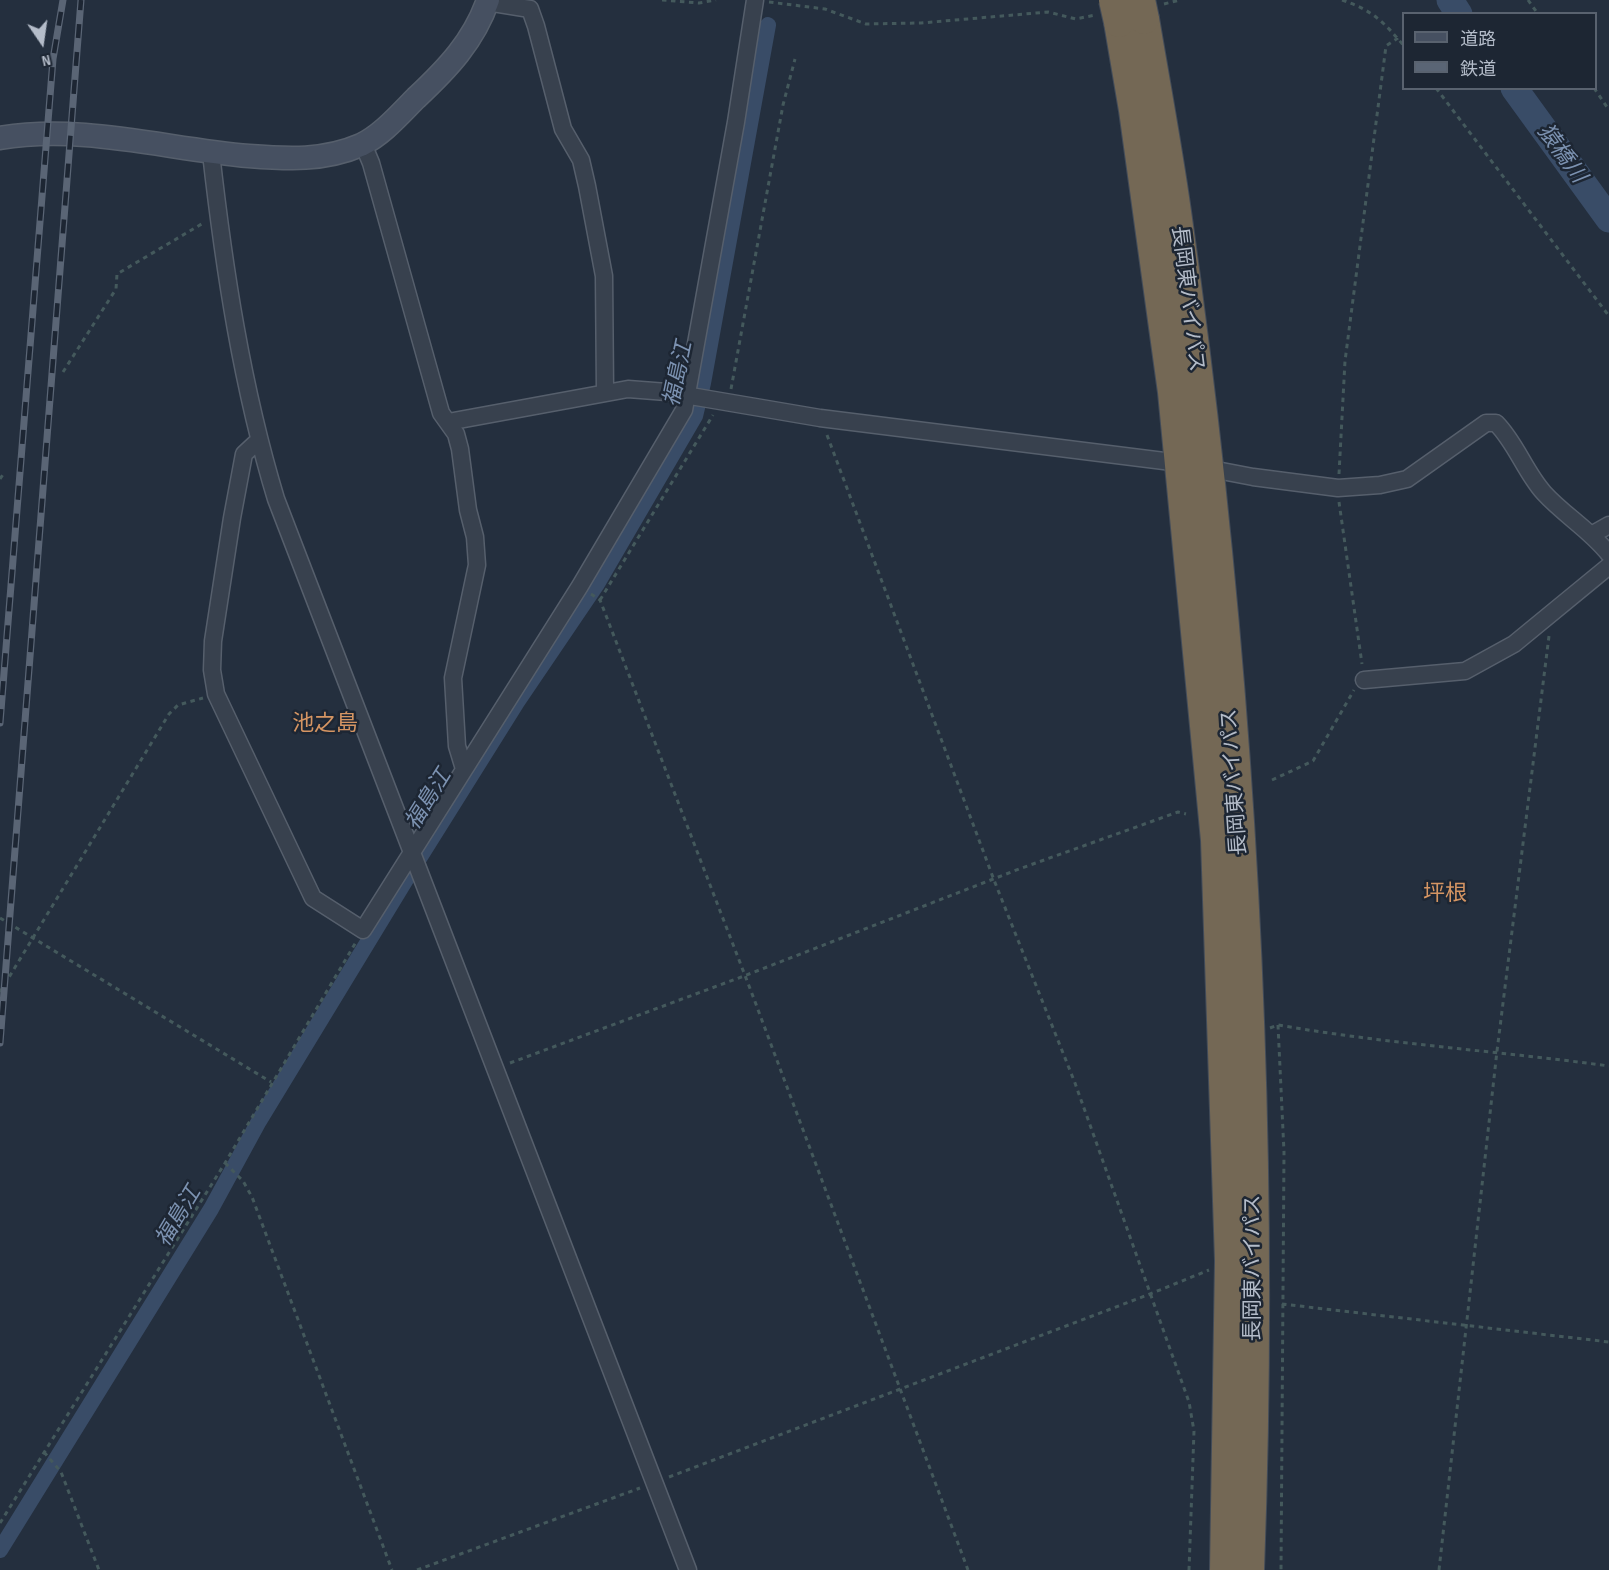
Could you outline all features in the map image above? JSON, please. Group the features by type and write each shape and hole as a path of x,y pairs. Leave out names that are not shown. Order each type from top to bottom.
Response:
{"highway":[{"name":"長岡東バイパス","path":"1130,10 1176,211 1195,466 1216,840 1230,1261 1225,1570"},
{"name":"長岡東バイパス","path":"1195,466 1239,804 1254,1163 1268,1302 1254,1440 1249,1570"}],"street":[{"path":"258,441 244,454 232,518 213,641 212,670 216,694 313,898 363,930 580,586 684,410 757,0"},
{"path":"0,138 44,133 82,134 211,153 294,159 321,156 363,144 382,130 454,62 477,28 487,1 530,9 563,129 580,160 604,276 605,391"},
{"path":"363,144 371,164 441,413 456,434 468,510 475,537 477,566 453,678 457,746 464,769"},
{"path":"211,153 219,221 258,441 276,499 688,1570"},
{"path":"448,422 605,391 648,390 820,418 1195,466 1338,488 1380,485 1407,479 1486,423 1496,423 1505,432 1543,492 1593,534 1609,554"},
{"path":"1593,534 1609,525"},
{"path":"1364,680 1465,671 1514,644 1609,566"}],"path":[{"path":"662,0 699,3 716,0"},
{"path":"757,0 825,9 866,24 921,23 1048,12 1076,19 1087,19 1180,0"},
{"path":"1342,0 1372,13 1388,25 1402,43"},
{"path":"1272,780 1313,761 1356,685 1364,680 1341,527 1338,488 1345,361 1376,106 1386,46 1398,38"},
{"path":"795,59 783,105 728,400 722,403 598,599 744,976 968,1570"},
{"path":"1438,90 1609,316"},
{"path":"1595,90 1609,110"},
{"path":"63,372 116,289 117,274 204,222 219,221"},
{"path":"820,418 994,880 1075,1083 1189,1402 1194,1431 1189,1570"},
{"path":"0,479 4,473"},
{"path":"1439,1570 1497,1051 1549,642 1547,619"},
{"path":"0,992 169,714 178,705 216,694"},
{"path":"494,1069 1178,812 1186,814"},
{"path":"0,918 272,1082"},
{"path":"0,1523 225,1163 363,930"},
{"path":"1278,1025 1284,1152 1268,1302 1281,1570"},
{"path":"1248,1035 1278,1025 1328,1034 1497,1051 1609,1066"},
{"path":"225,1163 243,1181 252,1197 392,1570"},
{"path":"417,1570 655,1483 1150,1294 1230,1261"},
{"path":"1268,1302 1609,1341"},
{"path":"44,1452 61,1472 99,1570"}],"waterway":[{"name":"猿橋川","path":"1450,0 1458,12"},
{"name":"福島江","path":"0,1550 211,1209 259,1121 408,876 517,702 597,584 695,416 703,383 768,25"},
{"name":"猿橋川","path":"1515,90 1609,219"}],"railway":[{"path":"0,723 53,59 63,0"},
{"path":"0,1043 81,0"}],"district":[{"name":"池之島","path":"325,724"},
{"name":"坪根","path":"1445,894"}]}
